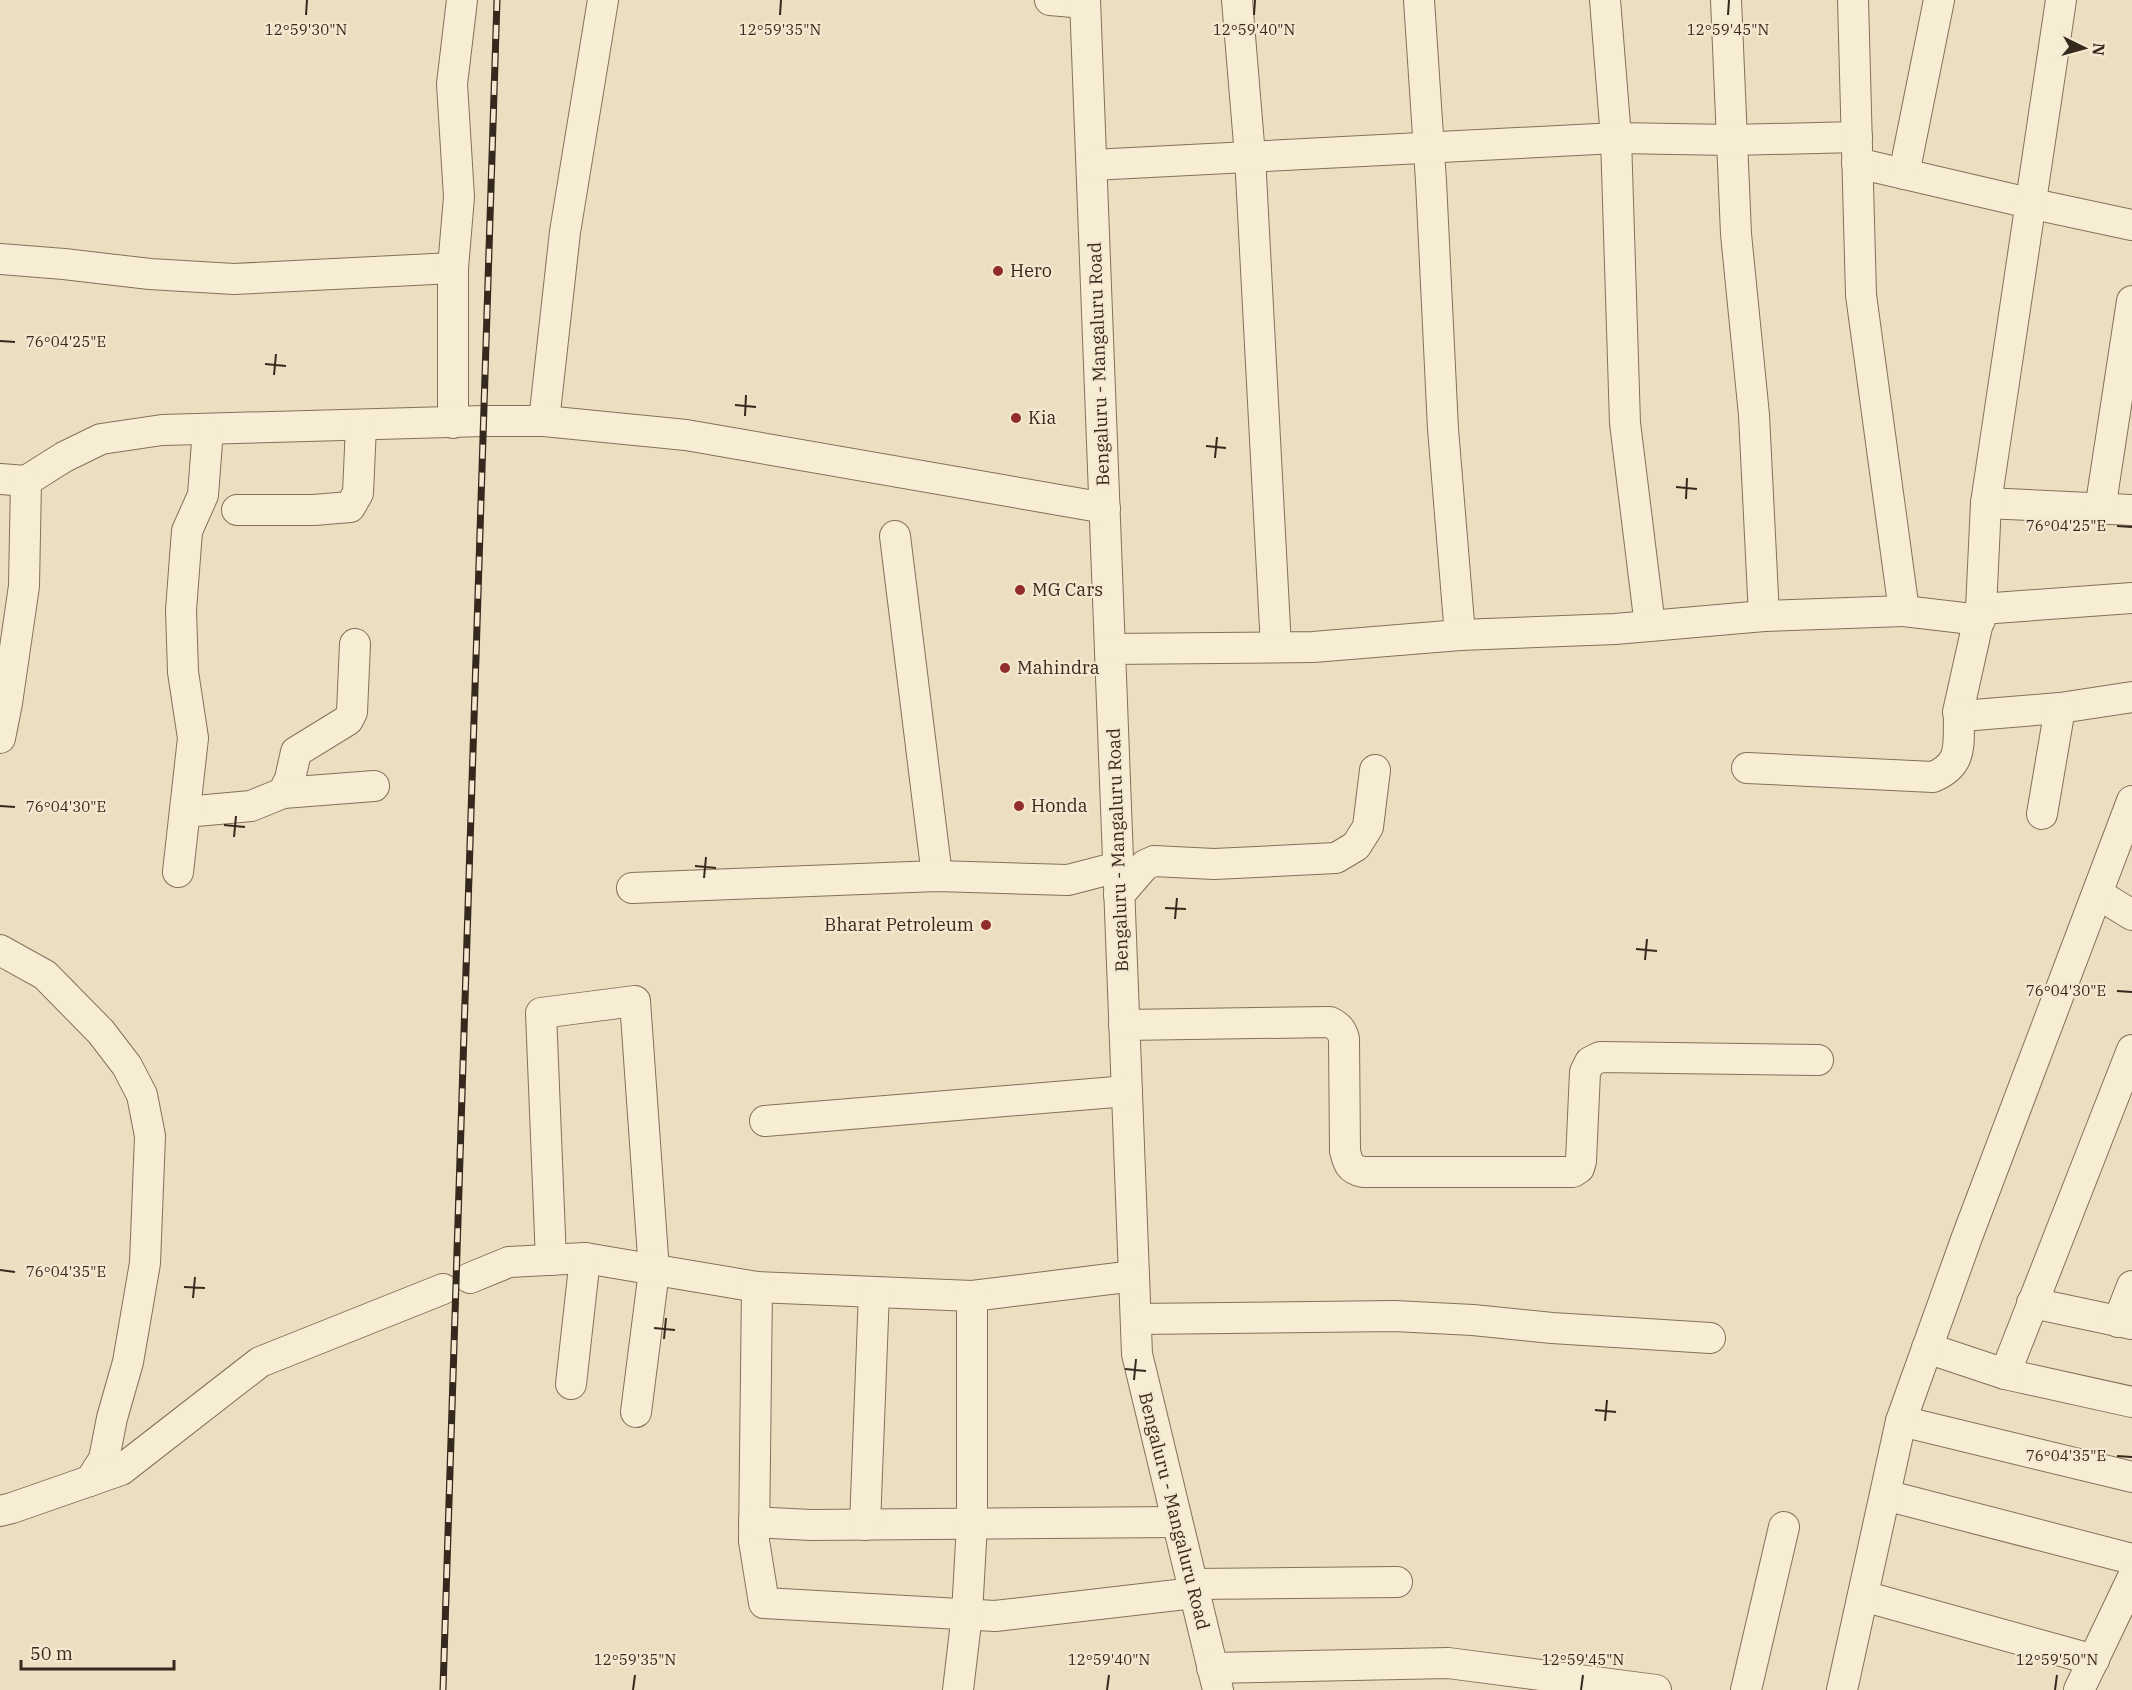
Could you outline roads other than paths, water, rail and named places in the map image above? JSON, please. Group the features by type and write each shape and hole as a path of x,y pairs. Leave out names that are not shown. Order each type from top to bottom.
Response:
{"street":[{"path":"453,423 453,268 459,197 452,84 462,0"},
{"path":"544,421 565,232 603,0"},
{"path":"1050,0 1085,2"},
{"path":"1237,0 1250,156 1276,647"},
{"path":"1419,0 1443,429 1460,635"},
{"path":"1605,0 1616,138 1625,423 1650,626"},
{"path":"1726,0 1736,234 1754,415 1764,616"},
{"path":"1853,0 1861,295 1904,611"},
{"path":"1904,174 1939,0"},
{"path":"1747,768 1933,777 1946,772 1953,763 1957,753 1958,712 1981,614 1986,503 2061,0"},
{"name":"Bengaluru - Mangaluru Road","path":"1085,2 1137,1354 1215,1679"},
{"path":"1092,165 1616,138 1732,140 1857,150 1904,174 2132,225"},
{"path":"0,260 63,264 150,274 234,279 453,268"},
{"path":"2100,510 2124,399 2132,301"},
{"path":"0,738 24,586 13,480 101,439 162,430 544,421 687,435 1105,508"},
{"path":"237,510 314,510 350,507 358,494 361,426"},
{"path":"178,872 193,738 183,672 181,610 187,531 203,495 208,429"},
{"path":"1986,503 2132,510"},
{"path":"895,536 937,876"},
{"path":"1110,649 1313,647 1460,635 1650,626 1764,616 1904,611 1981,614 2132,598"},
{"path":"283,793 290,779 296,753 348,720 353,700 355,644"},
{"path":"1959,715 2060,708 2132,697"},
{"path":"2042,814 2060,708"},
{"path":"632,888 937,876 1119,881 1154,861 1214,864 1336,858 1356,846 1368,826 1375,770"},
{"path":"185,812 251,806 283,793 374,786"},
{"path":"1842,1690 1901,1421 1967,1237 2132,802"},
{"path":"2098,894 2132,915"},
{"path":"0,950 45,975 101,1032 128,1066 142,1095 150,1136 145,1263 128,1362 112,1418 104,1459 90,1481"},
{"path":"551,1260 541,1012 634,1001 654,1271 636,1412"},
{"path":"1124,1025 1330,1022 1338,1026 1344,1039 1345,1151 1348,1164 1355,1170 1363,1172 1573,1172 1579,1168 1581,1161 1585,1072 1590,1062 1600,1057 1818,1060"},
{"path":"2005,1374 2132,1050"},
{"path":"765,1121 1127,1091"},
{"path":"0,1510 12,1508 122,1470 260,1362 509,1263 585,1258 757,1287 972,1296 1134,1276"},
{"path":"571,1384 585,1258"},
{"path":"2032,1303 2125,1323 2132,1286"},
{"path":"757,1287 754,1522 755,1551 763,1601 767,1605 996,1616 1193,1588 1397,1582"},
{"path":"865,1525 874,1292"},
{"path":"958,1690 967,1614 972,1524 972,1296"},
{"path":"1136,1319 1394,1317 1473,1320 1552,1328 1710,1338"},
{"path":"1927,1348 2005,1374 2132,1402"},
{"path":"1901,1421 2132,1477"},
{"path":"1885,1495 2132,1559"},
{"path":"754,1522 811,1525 1177,1522"},
{"path":"1746,1690 1784,1527"},
{"path":"2079,1690 2132,1579"},
{"path":"1863,1596 2094,1659"},
{"path":"1215,1679 1448,1663 1656,1690"}],"railway":[{"path":"443,1690 497,0"}],"place":[{"name":"Hero","path":"998,271"},
{"name":"Kia","path":"1016,418"},
{"name":"MG Cars","path":"1020,590"},
{"name":"Mahindra","path":"1005,668"},
{"name":"Honda","path":"1019,806"},
{"name":"Bharat Petroleum","path":"986,925"}]}
